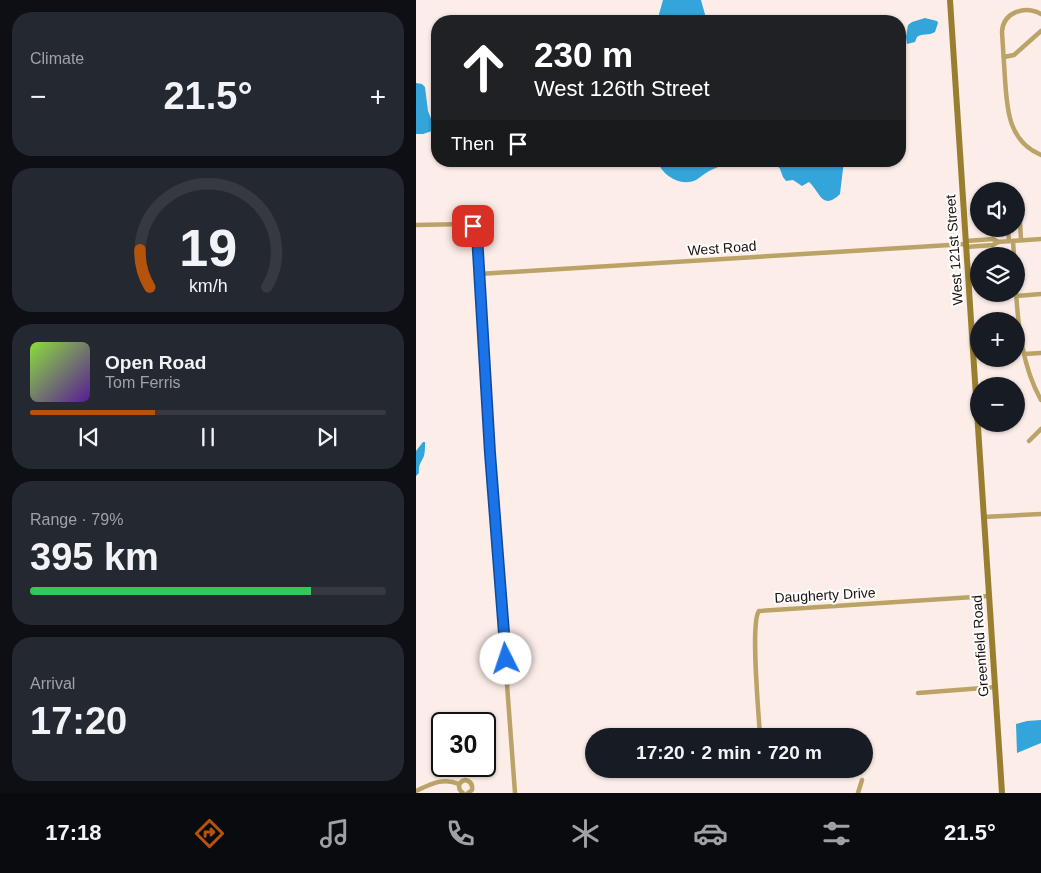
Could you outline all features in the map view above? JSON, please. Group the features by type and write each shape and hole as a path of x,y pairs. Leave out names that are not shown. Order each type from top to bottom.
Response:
{"street":[{"name":"West 121st Street","path":"950,0 982,498"},
{"path":"1041,14 1032,11 1019,12 1008,16 1002,26 1007,107 1010,120 1019,137 1030,148 1041,155"},
{"path":"1004,57 1017,53 1041,31"},
{"path":"416,225 466,224 473,226 477,235 490,453 515,793"},
{"path":"1010,237 1012,247"},
{"name":"West Road","path":"479,274 966,244 993,245 998,242 1041,239"},
{"path":"1025,294 1041,294"},
{"path":"1025,354 1041,353"},
{"path":"1025,357 1041,400"},
{"path":"1029,441 1041,429"},
{"name":"Greenfield Road","path":"982,498 1002,793"},
{"path":"984,517 1041,514"},
{"name":"Daugherty Drive","path":"760,728 756,661 756,618 759,611 989,596"},
{"path":"918,693 996,687"},
{"path":"416,791 440,781 448,780 460,784"},
{"path":"460,784 465,780 471,783 472,790 468,793"},
{"path":"858,793 862,780"},
{"path":"460,784 460,790 463,793"}],"water":[{"path":"663,0 701,0 705,15 659,15"},
{"path":"925,18 937,21 935,32 919,36 915,42 907,44 908,25"},
{"path":"416,83 422,84 425,87 428,111 431,119 431,131 416,134"},
{"path":"661,167 718,167 690,182 673,179"},
{"path":"778,167 843,167 840,194 829,201 825,200 809,182 802,186 793,180 786,181"},
{"path":"425,442 424,454 419,466 419,473 416,476 416,451"},
{"path":"1041,720 1041,743 1017,753 1016,724"}],"route":[{"path":"473,226 477,235 490,453 506,659"}]}
